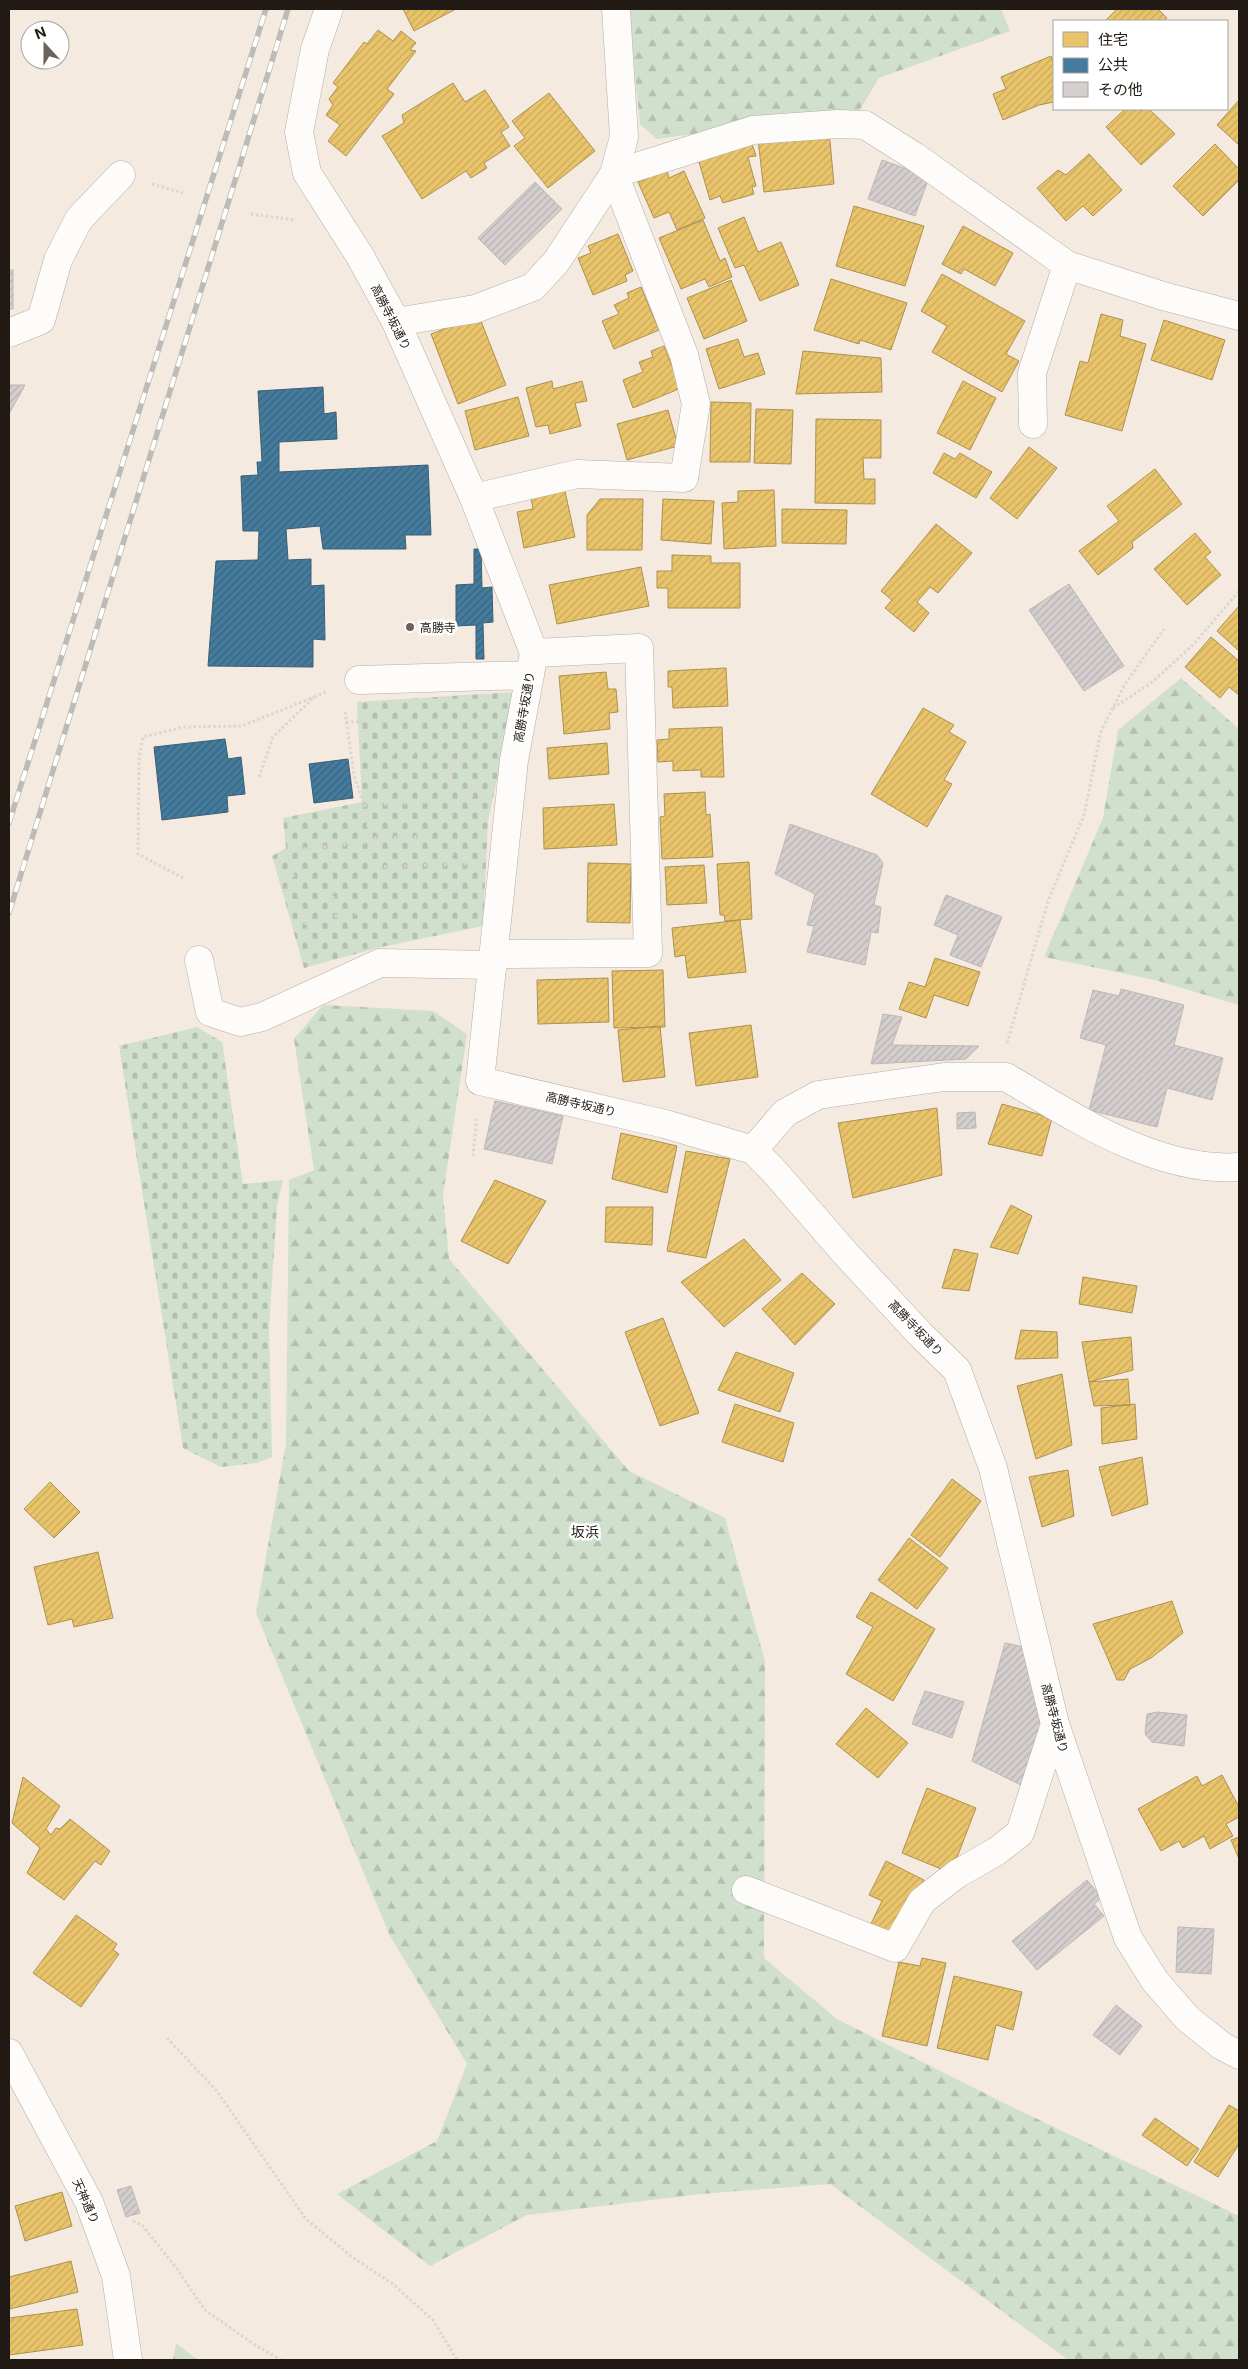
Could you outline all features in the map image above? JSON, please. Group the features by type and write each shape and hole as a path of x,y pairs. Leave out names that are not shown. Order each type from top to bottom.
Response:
{"street":[{"name":"高勝寺坂通り","path":"329,9 315,49 299,132 307,173 360,256 396,322 474,498 532,664 514,760 480,1081 665,1124 753,1150 772,1169 845,1253 957,1370 994,1468 1055,1724 1128,1938 1155,1981 1188,2019 1222,2046 1239,2055"},
{"path":"396,322 475,309 533,287 556,262 614,174 624,137 616,9"},
{"path":"614,174 753,130 838,124 866,125 914,156 1067,264 1164,296 1239,316"},
{"path":"474,498 577,474 684,478 696,404 684,355 614,174"},
{"path":"9,333 41,320 58,260 79,219 121,175"},
{"path":"1033,424 1032,373 1067,264"},
{"path":"199,960 210,1012 240,1022 274,1012 380,963 648,953 639,648 532,664 350,683"},
{"path":"753,1150 785,1113 818,1095 944,1076 998,1077 1006,1078 1098,1130 1161,1156 1215,1169 1239,1167"},
{"path":"746,1890 895,1948 922,1901 958,1874 997,1851 1020,1833 1055,1724"},
{"name":"天神通り","path":"9,2054 89,2202 116,2276 128,2360"}],"path":[{"path":"1112,708 1151,683 1193,646 1239,591"},
{"path":"998,1077 1048,901 1084,815 1101,731 1125,684 1164,629"},
{"path":"183,878 138,854 139,757 143,737 184,727 242,726 350,683 346,722 354,775 364,805 372,867 476,864"},
{"path":"259,777 273,737 314,697"},
{"path":"346,722 493,719"},
{"path":"377,754 486,752"},
{"path":"450,753 452,864"},
{"path":"364,805 471,800"},
{"path":"314,954 288,855 293,850 369,840 430,837"},
{"path":"329,846 335,916"},
{"path":"467,864 467,873"},
{"path":"446,891 466,891 466,882"},
{"path":"306,924 335,916 365,912"},
{"path":"167,2038 216,2090 306,2219 352,2257 393,2284 433,2320 457,2360"},
{"path":"89,2202 142,2224 177,2269 205,2310 252,2344 281,2360"}],"green space":[{"path":"628,9 1001,9 1010,31 879,78 859,111 657,139 640,124"},
{"path":"1181,678 1239,729 1239,1005 1155,980 1044,957 1103,818 1118,730"},
{"path":"513,692 488,821 483,926 377,948 304,968 272,856 286,848 283,818 362,802 357,702"},
{"path":"323,1005 433,1011 467,1034 443,1195 449,1259 629,1471 725,1518 765,1661 764,1958 837,2019 1002,2102 1239,2216 1239,2360 1068,2360 830,2184 701,2194 527,2215 430,2266 337,2194 437,2141 467,2064 390,1936 256,1613 286,1443 289,1180 314,1170 294,1039"},
{"path":"197,1027 222,1042 243,1184 283,1180 277,1206 269,1327 272,1457 257,1463 221,1467 183,1448 119,1046"},
{"path":"176,2343 198,2360 173,2360"}],"building: 住宅":[{"path":"403,9 456,9 414,31"},
{"path":"1117,9 1158,9 1167,18 1164,20 1106,20"},
{"path":"378,30 393,41 401,31 416,43 410,50 416,51 387,89 394,94 346,156 328,141 340,125 326,115 333,105 329,99 338,87 333,83 364,42 367,44"},
{"path":"1051,56 1053,62 1053,102 1039,105 1003,120 993,94 1006,89 1001,77"},
{"path":"453,83 465,102 485,90 509,127 501,132 510,146 484,163 487,168 471,178 466,171 422,199 382,136 404,123 402,115"},
{"path":"549,93 595,151 548,188 514,146 525,138 512,121"},
{"path":"1239,100 1239,145 1217,125"},
{"path":"1124,110 1150,110 1175,134 1141,165 1106,127"},
{"path":"829,131 834,184 764,192 758,139"},
{"path":"751,141 756,156 748,157 756,186 752,187 754,194 723,203 720,196 710,200 697,155"},
{"path":"1215,144 1239,169 1239,180 1203,216 1173,186"},
{"path":"1089,154 1122,190 1093,216 1083,206 1066,221 1037,188 1058,170 1066,175"},
{"path":"667,170 669,178 684,171 705,218 677,230 669,212 654,218 638,182"},
{"path":"854,206 924,226 905,286 836,266"},
{"path":"744,217 758,252 781,242 799,285 760,301 744,265 735,268 718,228"},
{"path":"703,220 720,261 725,258 732,277 709,287 705,279 681,289 659,238"},
{"path":"963,226 1013,253 995,286 964,269 961,274 942,264"},
{"path":"618,234 633,271 625,275 627,281 593,295 578,258 591,253 588,246"},
{"path":"942,274 1025,321 1006,354 1019,361 1002,392 932,352 947,326 921,311"},
{"path":"831,279 907,303 891,350 860,340 859,344 814,330"},
{"path":"731,280 747,321 704,339 687,298"},
{"path":"641,287 659,330 614,349 602,321 619,314 614,305 629,298 627,293"},
{"path":"1101,314 1123,320 1120,336 1146,344 1122,431 1065,415 1080,361 1088,363"},
{"path":"479,316 506,385 458,404 431,334"},
{"path":"1164,320 1225,340 1212,380 1151,360"},
{"path":"738,339 744,357 758,353 765,374 719,389 706,349"},
{"path":"664,346 681,388 633,408 623,380 643,372 639,362 653,357 651,351"},
{"path":"803,351 881,358 882,392 796,394"},
{"path":"552,381 553,389 582,381 587,401 575,403 581,426 550,434 548,425 536,427 526,388"},
{"path":"963,381 996,398 970,450 937,433"},
{"path":"518,397 529,436 475,450 465,411"},
{"path":"711,402 751,403 750,462 710,462"},
{"path":"756,409 793,410 791,464 754,463"},
{"path":"668,410 678,446 627,460 617,424"},
{"path":"816,419 881,420 881,458 863,458 864,479 875,479 875,504 815,503"},
{"path":"1029,447 1057,468 1017,519 990,498"},
{"path":"944,453 955,459 960,453 992,472 976,498 933,473"},
{"path":"1155,469 1182,504 1132,542 1133,548 1098,575 1079,551 1119,521 1107,506"},
{"path":"774,490 776,546 724,549 722,503 738,502 738,491"},
{"path":"565,491 575,537 524,548 517,512 533,509 531,498"},
{"path":"600,499 643,499 642,550 587,550 587,515"},
{"path":"663,499 714,501 711,544 661,540"},
{"path":"782,509 847,510 846,544 782,543"},
{"path":"936,524 972,553 938,593 930,587 917,602 929,613 914,632 885,608 892,600 881,591"},
{"path":"1195,533 1211,552 1205,557 1221,575 1187,605 1154,569"},
{"path":"672,555 711,556 711,563 740,563 740,608 668,608 668,588 657,588 657,571 672,571"},
{"path":"641,567 649,606 557,624 549,585"},
{"path":"1239,606 1239,651 1217,631"},
{"path":"1211,637 1239,661 1239,695 1229,687 1220,698 1185,667"},
{"path":"726,668 728,706 673,708 672,687 668,687 668,671"},
{"path":"606,672 608,689 616,689 618,712 609,713 610,729 564,734 559,676"},
{"path":"923,708 954,725 949,732 966,742 944,780 952,784 927,827 871,794"},
{"path":"722,727 724,777 701,777 701,770 673,771 673,761 658,762 657,740 669,739 669,729"},
{"path":"607,743 609,774 549,779 547,748"},
{"path":"705,792 706,815 710,814 713,857 662,859 660,817 665,816 664,794"},
{"path":"614,804 617,845 544,849 543,808"},
{"path":"749,862 752,919 725,921 724,915 720,915 717,864"},
{"path":"588,863 631,864 630,923 587,922"},
{"path":"704,865 707,903 667,905 665,867"},
{"path":"740,920 746,972 688,978 685,955 675,957 672,928"},
{"path":"935,958 980,972 968,1006 934,995 926,1018 899,1009 909,982 925,987"},
{"path":"663,970 665,1027 614,1028 612,971"},
{"path":"608,978 609,1022 538,1024 537,980"},
{"path":"751,1025 758,1077 696,1086 689,1033"},
{"path":"660,1026 665,1077 623,1082 618,1030"},
{"path":"1002,1104 1052,1118 1042,1156 988,1144"},
{"path":"937,1108 942,1175 853,1198 838,1123"},
{"path":"621,1133 677,1146 667,1193 612,1179"},
{"path":"686,1151 730,1159 706,1258 667,1251"},
{"path":"495,1180 546,1201 508,1264 461,1241"},
{"path":"1011,1205 1032,1216 1018,1254 990,1247"},
{"path":"606,1207 653,1207 652,1245 605,1242"},
{"path":"744,1239 781,1280 724,1327 681,1282"},
{"path":"954,1249 978,1254 969,1291 942,1288"},
{"path":"802,1273 835,1304 795,1345 762,1309"},
{"path":"1083,1277 1137,1286 1132,1313 1079,1304"},
{"path":"663,1318 699,1413 660,1426 625,1332"},
{"path":"1021,1330 1057,1332 1058,1358 1015,1359"},
{"path":"1131,1337 1133,1370 1089,1382 1082,1342"},
{"path":"736,1352 794,1373 780,1412 718,1390"},
{"path":"1062,1374 1072,1445 1036,1459 1017,1386"},
{"path":"1128,1379 1130,1405 1094,1406 1089,1382"},
{"path":"735,1404 794,1423 783,1462 722,1442"},
{"path":"1135,1404 1137,1439 1102,1444 1101,1408"},
{"path":"1142,1457 1148,1504 1112,1516 1099,1467"},
{"path":"1068,1470 1074,1516 1042,1527 1029,1477"},
{"path":"952,1479 981,1501 940,1557 911,1535"},
{"path":"50,1482 80,1512 54,1538 24,1509"},
{"path":"909,1538 948,1568 917,1609 878,1580"},
{"path":"98,1552 113,1618 74,1627 72,1619 48,1625 34,1567"},
{"path":"871,1592 935,1629 893,1701 846,1674 873,1627 856,1617"},
{"path":"1172,1601 1183,1633 1151,1658 1130,1669 1124,1680 1117,1680 1093,1624"},
{"path":"866,1708 908,1743 878,1778 836,1744"},
{"path":"1222,1775 1239,1807 1239,1817 1226,1824 1233,1836 1210,1849 1204,1836 1183,1848 1179,1841 1161,1851 1138,1809 1197,1776 1202,1786"},
{"path":"23,1777 60,1806 46,1829 51,1835 56,1828 60,1829 70,1819 110,1851 101,1865 95,1861 64,1900 27,1873 40,1848 12,1823"},
{"path":"927,1788 976,1808 951,1873 902,1853"},
{"path":"1239,1837 1239,1859 1231,1840"},
{"path":"886,1861 924,1880 894,1940 869,1928 882,1901 869,1895"},
{"path":"76,1915 117,1944 113,1950 119,1954 81,2007 33,1973"},
{"path":"922,1958 946,1963 927,2046 882,2036 899,1962 920,1966"},
{"path":"954,1976 1022,1992 1013,2030 996,2025 988,2060 937,2048"},
{"path":"1229,2105 1239,2111 1239,2144 1218,2177 1194,2162"},
{"path":"1155,2118 1199,2149 1187,2166 1142,2135"},
{"path":"62,2192 72,2226 25,2241 15,2206"},
{"path":"71,2261 78,2292 10,2309 9,2277"},
{"path":"77,2309 83,2345 9,2355 9,2318"}],"building: 公共":[{"path":"323,387 324,414 336,412 337,439 279,442 279,472 428,465 431,535 405,535 406,549 323,549 320,526 286,529 288,560 311,559 311,586 324,585 325,640 313,639 313,667 208,666 216,561 258,560 259,531 243,531 241,476 258,475 257,462 262,462 258,391"},
{"path":"474,549 481,549 482,588 492,587 493,622 483,623 484,659 476,659 476,625 456,626 456,585 474,584"},
{"path":"225,739 228,759 241,757 245,794 227,796 228,812 162,820 154,747"},
{"path":"348,759 353,798 314,803 309,764"}],"building: その他":[{"path":"882,160 929,177 915,216 868,199"},
{"path":"535,182 562,209 505,265 478,238"},
{"path":"9,270 13,270 13,309 9,309"},
{"path":"9,385 25,385 9,414"},
{"path":"1069,584 1124,666 1084,691 1029,610"},
{"path":"790,824 877,855 883,863 874,905 881,907 878,933 871,932 865,965 807,952 814,926 807,925 815,894 775,874"},
{"path":"946,895 1002,917 981,967 950,955 958,935 934,925"},
{"path":"1121,989 1184,1005 1174,1045 1223,1058 1212,1100 1167,1088 1157,1127 1089,1110 1106,1045 1080,1038 1093,990 1119,996"},
{"path":"883,1014 902,1017 892,1045 979,1046 966,1059 871,1064"},
{"path":"495,1101 563,1116 552,1164 484,1149"},
{"path":"975,1112 976,1128 957,1129 957,1113"},
{"path":"1005,1643 1024,1647 1045,1720 1025,1787 972,1761"},
{"path":"925,1691 964,1702 952,1738 912,1724"},
{"path":"1158,1712 1187,1715 1184,1746 1152,1742 1145,1734 1147,1714"},
{"path":"1087,1880 1102,1898 1094,1904 1104,1916 1037,1970 1012,1941"},
{"path":"1178,1927 1214,1929 1211,1974 1176,1972"},
{"path":"1116,2005 1142,2026 1120,2055 1093,2035"},
{"path":"131,2186 140,2213 126,2217 117,2190"}],"railway":[{"path":"9,823 266,9"},
{"path":"9,913 288,9"}],"place":[{"name":"高勝寺","path":"410,627"}],"district":[{"name":"坂浜","path":"585,1531"}]}
